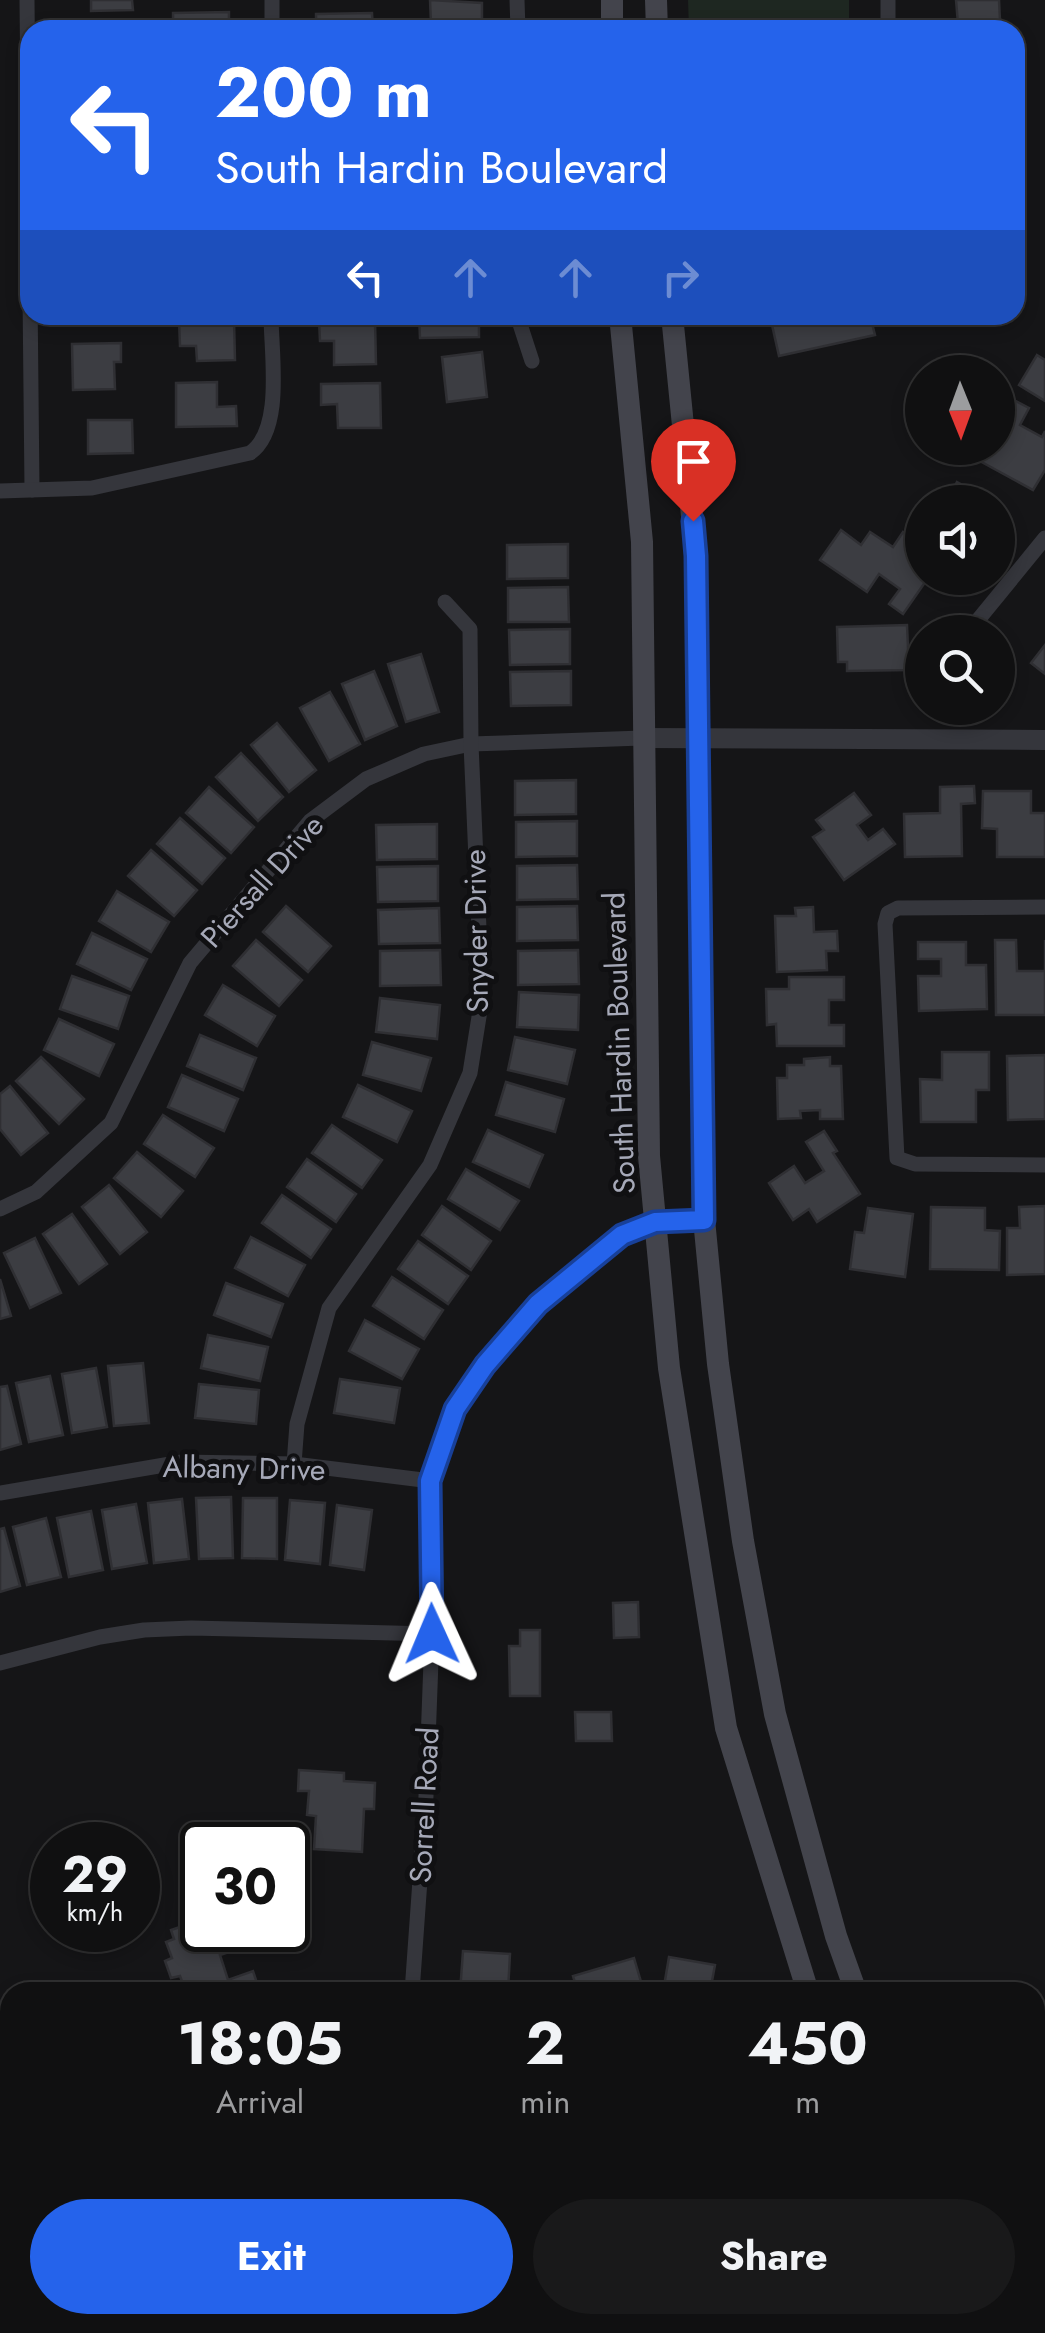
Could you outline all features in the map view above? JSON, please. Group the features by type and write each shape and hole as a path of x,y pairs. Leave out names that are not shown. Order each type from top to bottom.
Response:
{"main road":[{"name":"South Hardin Boulevard","path":"621,325 642,542 649,1156 669,1368 726,1728 805,1982"},
{"path":"673,325 696,556 704,1220 718,1364 743,1541 775,1714 836,1936 852,1982"}],"street":[{"path":"30,325 32,490"},
{"path":"0,491 92,488 250,454 262,446 271,418 272,325"},
{"path":"520,325 532,360"},
{"path":"982,615 1045,538"},
{"name":"Snyder Drive","path":"294,1464 297,1424 330,1308 430,1165 470,1073 482,998 470,744 470,628 445,602"},
{"path":"642,738 1045,740"},
{"name":"Piersall Drive","path":"0,1210 36,1192 110,1123 190,964 310,821 366,779 424,754 470,744 642,738"},
{"path":"1045,907 898,908 888,913 885,924 897,1158 916,1164 1045,1165"},
{"name":"Sorrell Road","path":"413,1982 432,1634 430,1481 455,1409 485,1365 538,1304 622,1235 655,1222 704,1220"},
{"name":"Albany Drive","path":"0,1493 182,1462 294,1464 430,1481"},
{"path":"0,1663 144,1630 432,1634"}],"shaded area":[{"path":"688,0 849,0 849,20 689,20"}],"building":[{"path":"91,0 132,0 133,10 91,11"},
{"path":"430,0 482,3 482,20 431,20"},
{"path":"956,0 999,0 1000,20 958,20"},
{"path":"229,12 229,20 173,20 173,13"},
{"path":"372,13 372,20 316,20 316,14"},
{"path":"179,325 234,325 235,360 197,361 196,346 180,346"},
{"path":"319,325 375,325 376,364 334,365 334,341 320,341"},
{"path":"419,325 479,325 479,337 420,338"},
{"path":"772,325 872,325 875,335 779,356"},
{"path":"121,343 121,362 114,362 115,389 73,390 72,344"},
{"path":"482,352 487,397 447,402 442,357"},
{"path":"1037,355 1045,360 1045,401 1019,385"},
{"path":"217,382 217,407 236,406 237,426 176,427 176,383"},
{"path":"380,383 381,428 338,428 337,404 321,405 321,384"},
{"path":"1015,401 1029,408 1020,425 1042,437 1045,431 1045,470 1033,490 987,465 1015,465"},
{"path":"88,420 132,420 133,453 88,454"},
{"path":"841,530 861,545 870,532 893,547 903,532 905,595 916,595 903,614 889,604 900,589 879,574 867,592 820,560"},
{"path":"568,544 568,578 507,579 507,545"},
{"path":"568,587 569,622 508,622 508,588"},
{"path":"905,625 905,670 847,671 847,662 838,662 837,627"},
{"path":"570,629 570,664 510,665 509,630"},
{"path":"1045,645 1045,674 1031,663"},
{"path":"421,654 439,712 406,722 388,664"},
{"path":"374,671 397,726 365,740 342,684"},
{"path":"571,671 571,705 511,706 510,672"},
{"path":"330,692 360,744 329,761 300,708"},
{"path":"277,723 316,770 289,792 251,745"},
{"path":"241,753 283,797 258,821 216,777"},
{"path":"576,780 576,814 515,815 515,781"},
{"path":"974,786 975,803 961,804 962,856 905,857 904,814 940,813 940,787"},
{"path":"209,787 254,827 231,853 186,813"},
{"path":"983,791 1031,791 1031,813 1045,813 1045,857 997,857 997,829 982,828"},
{"path":"854,793 871,815 857,825 868,840 883,829 895,844 844,880 813,837 824,830 816,820"},
{"path":"180,818 225,858 202,884 157,844"},
{"path":"577,821 577,856 516,857 516,822"},
{"path":"437,824 437,859 377,860 376,825"},
{"path":"151,850 197,890 174,916 128,876"},
{"path":"577,865 578,899 517,900 517,866"},
{"path":"438,866 438,901 378,902 377,867"},
{"path":"117,891 169,922 151,952 99,921"},
{"path":"286,906 331,946 308,972 263,932"},
{"path":"577,906 578,940 517,941 517,907"},
{"path":"813,907 814,932 837,931 838,951 826,951 827,970 777,972 775,916 796,916 795,908"},
{"path":"439,908 440,943 379,944 378,910"},
{"path":"92,933 147,959 131,990 77,964"},
{"path":"256,940 302,980 279,1006 233,966"},
{"path":"995,940 1016,940 1017,971 1045,971 1045,1015 996,1015"},
{"path":"918,942 966,942 966,965 986,965 987,1009 919,1011 918,976 941,976 941,959 918,959"},
{"path":"440,950 441,985 380,986 380,951"},
{"path":"578,950 579,984 518,985 518,951"},
{"path":"72,976 129,996 118,1029 60,1009"},
{"path":"789,977 844,977 844,1000 829,1000 829,1025 844,1025 844,1046 777,1046 776,1024 767,1025 766,989 789,989"},
{"path":"223,985 275,1016 257,1046 205,1015"},
{"path":"519,992 579,995 578,1030 517,1027"},
{"path":"380,998 440,1005 437,1039 376,1032"},
{"path":"59,1019 114,1044 99,1076 44,1050"},
{"path":"200,1035 256,1058 243,1090 187,1066"},
{"path":"515,1037 575,1050 567,1084 508,1070"},
{"path":"372,1042 431,1058 421,1091 363,1075"},
{"path":"942,1052 989,1052 989,1090 976,1090 976,1122 921,1122 920,1079 942,1080"},
{"path":"1045,1055 1045,1119 1008,1120 1007,1056"},
{"path":"41,1057 84,1099 59,1124 16,1081"},
{"path":"830,1057 830,1066 841,1066 843,1119 820,1119 820,1110 800,1111 801,1118 778,1119 777,1078 787,1078 787,1065 804,1065 804,1059"},
{"path":"182,1075 238,1099 224,1131 168,1107"},
{"path":"506,1082 564,1099 555,1132 496,1115"},
{"path":"358,1085 412,1111 397,1142 343,1117"},
{"path":"10,1086 48,1133 21,1155 0,1129 0,1094"},
{"path":"163,1115 214,1148 195,1177 144,1144"},
{"path":"332,1125 382,1160 362,1188 312,1153"},
{"path":"488,1130 543,1155 529,1187 473,1162"},
{"path":"824,1131 837,1151 833,1153 860,1194 817,1222 809,1209 793,1220 769,1183 794,1166 805,1183 824,1171 806,1142"},
{"path":"137,1152 183,1191 161,1217 114,1178"},
{"path":"307,1159 356,1194 336,1222 287,1187"},
{"path":"466,1169 519,1201 500,1230 448,1199"},
{"path":"109,1185 147,1232 120,1254 82,1207"},
{"path":"282,1195 331,1229 311,1258 262,1223"},
{"path":"442,1206 491,1241 471,1270 422,1235"},
{"path":"1045,1206 1045,1274 1007,1275 1007,1228 1020,1228 1019,1207"},
{"path":"931,1207 985,1208 985,1230 1000,1231 999,1270 930,1269"},
{"path":"868,1208 913,1214 905,1277 850,1269 855,1232 864,1233"},
{"path":"72,1214 107,1264 79,1284 43,1234"},
{"path":"251,1237 305,1265 288,1296 235,1268"},
{"path":"35,1238 61,1293 30,1308 4,1253"},
{"path":"418,1241 468,1276 448,1304 398,1269"},
{"path":"392,1277 443,1310 424,1339 373,1306"},
{"path":"0,1279 11,1316 0,1319"},
{"path":"226,1283 283,1304 271,1337 214,1315"},
{"path":"365,1320 419,1349 402,1379 349,1351"},
{"path":"208,1335 268,1347 260,1381 201,1368"},
{"path":"143,1363 149,1423 114,1426 108,1366"},
{"path":"96,1368 107,1427 72,1433 62,1374"},
{"path":"50,1376 63,1435 29,1442 16,1383"},
{"path":"340,1379 400,1388 394,1423 334,1413"},
{"path":"199,1384 259,1390 256,1424 195,1418"},
{"path":"7,1386 21,1444 0,1450 0,1387"},
{"path":"231,1497 233,1558 199,1559 196,1498"},
{"path":"243,1498 277,1498 277,1559 242,1558"},
{"path":"182,1499 189,1559 154,1563 148,1503"},
{"path":"290,1500 325,1503 320,1564 285,1560"},
{"path":"136,1504 147,1563 112,1569 102,1510"},
{"path":"337,1505 372,1510 364,1570 330,1565"},
{"path":"91,1511 103,1570 69,1577 57,1518"},
{"path":"46,1518 61,1577 27,1585 13,1527"},
{"path":"4,1528 20,1586 0,1592 0,1529"},
{"path":"638,1602 639,1637 614,1638 613,1603"},
{"path":"520,1630 540,1630 540,1696 510,1696 509,1646 520,1646"},
{"path":"575,1712 611,1712 612,1741 576,1741"},
{"path":"299,1770 344,1773 344,1781 375,1783 374,1809 364,1809 362,1852 314,1849 316,1816 307,1815 309,1791 298,1791"},
{"path":"180,1927 180,1952 229,1952 220,1955 228,1980 253,1971 257,1982 182,1982 180,1976 171,1978 165,1961 172,1958 166,1942 174,1939 171,1930"},
{"path":"463,1951 510,1954 509,1982 461,1982"},
{"path":"669,1957 715,1965 712,1982 665,1982"},
{"path":"634,1958 641,1982 575,1982 573,1976"}],"route":[{"path":"432,1634 430,1481 455,1409 485,1365 538,1304 622,1235 655,1222 704,1220 693,521"}]}
